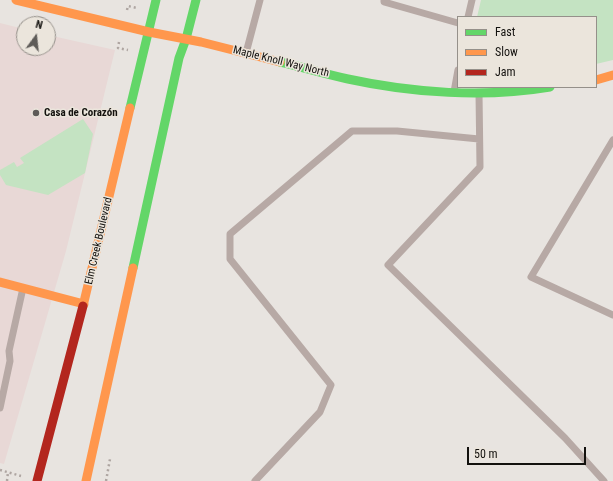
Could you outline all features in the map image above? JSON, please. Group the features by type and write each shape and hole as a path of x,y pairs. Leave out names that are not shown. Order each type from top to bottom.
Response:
{"main road":[{"name":"Maple Knoll Way North","path":"16,0 349,78 410,88 454,92 479,93 544,88"},
{"name":"Elm Creek Boulevard","path":"37,481 84,304 156,0"},
{"path":"86,481 179,58 186,39 196,0"},
{"path":"597,80 613,75"},
{"path":"0,282 84,304"}],"lane":[{"path":"246,54 260,0"},
{"path":"384,0 384,2 457,23"},
{"path":"468,16 472,0"},
{"path":"454,92 457,76"},
{"path":"479,93 480,167 388,265 565,438 604,481"},
{"path":"256,481 320,412 331,385 230,259 230,234 352,131 397,131 479,139"},
{"path":"613,140 531,277 613,315"},
{"path":"0,408 10,362 9,351 24,288"}],"path":[{"path":"0,470 8,472 7,481"}],"shaded area":[{"path":"0,23 16,27 16,56 56,56 56,37 115,50 66,251 4,464 0,463"}],"green space":[{"path":"481,0 613,0 613,60 597,64 597,16 477,16"},
{"path":"83,119 93,134 85,173 48,195 6,185 0,175 0,170 14,162 17,167 24,163 20,158"}],"traffic: fast":[{"path":"130,108 156,0"},
{"path":"133,268 179,58 186,39 196,0"},
{"path":"280,62 372,84 423,91 474,93 542,88"}],"traffic: slow":[{"path":"16,0 149,32 201,42 280,62"},
{"path":"597,80 613,75"},
{"path":"83,306 130,108"},
{"path":"86,481 133,268"},
{"path":"0,282 84,304"}],"traffic: jam":[{"path":"37,481 83,306"}],"place":[{"name":"Casa de Corazón","path":"36,113"}]}
